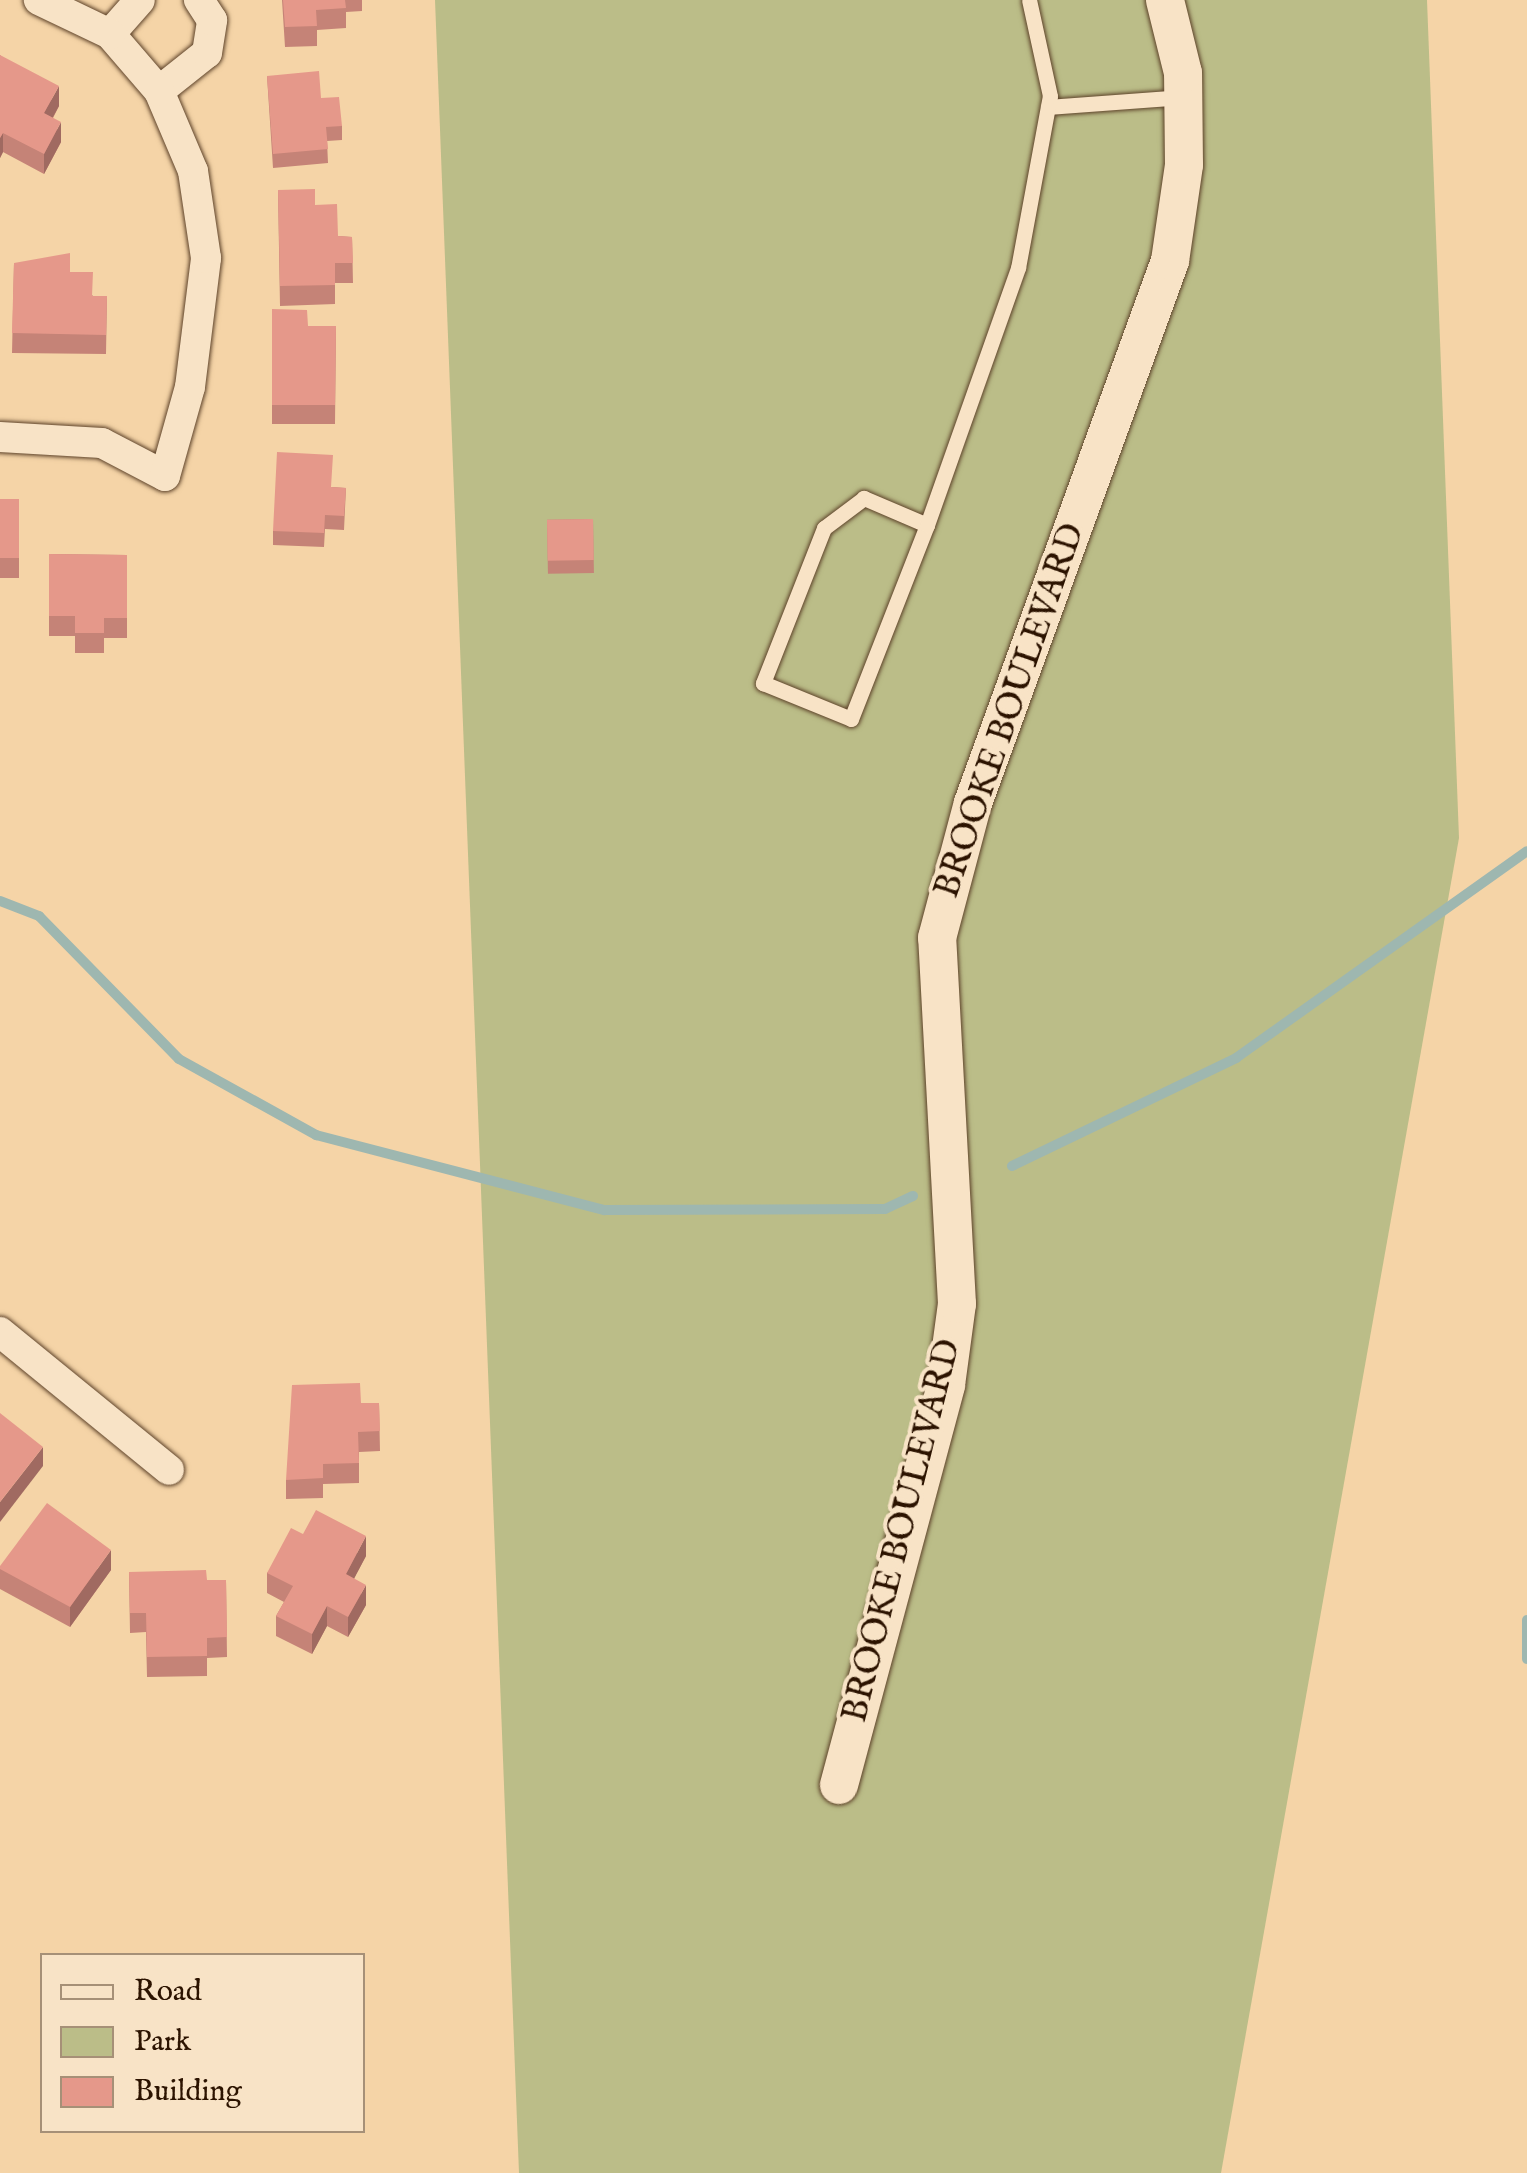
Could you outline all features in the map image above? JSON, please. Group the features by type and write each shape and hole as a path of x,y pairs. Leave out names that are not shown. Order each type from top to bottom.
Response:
{"street":[{"path":"0,437 102,443 165,476 190,387 206,258 194,171 159,92 110,34 39,0"},
{"path":"110,34 140,0"},
{"path":"159,92 207,53 212,20 199,0"},
{"name":"BROOKE BOULEVARD","path":"840,1785 946,1385 957,1304 936,1030 941,922 974,803 1170,260 1183,96 1165,0"},
{"path":"0,1332 169,1470"}],"lane":[{"path":"926,525 864,498 824,528 763,683 851,719 926,525 1018,268 1048,107 1029,0"},
{"path":"1048,107 1183,96"}],"green space":[{"path":"435,0 1427,0 1459,838 1221,2173 519,2173"}],"building":[{"path":"283,0 345,0 346,8 316,10 317,26 285,27"},
{"path":"0,55 59,86 44,113 61,122 44,154 3,133 0,138"},
{"path":"319,71 321,98 339,97 342,126 326,127 328,149 273,154 267,76"},
{"path":"315,189 315,205 337,204 338,236 352,237 353,263 335,263 335,285 280,286 278,190"},
{"path":"70,253 70,272 93,272 92,296 107,296 106,335 12,333 14,263"},
{"path":"272,309 307,310 308,326 336,326 335,405 272,405"},
{"path":"277,452 333,455 331,487 346,488 344,516 325,515 324,533 273,531"},
{"path":"0,499 19,499 19,558 0,558"},
{"path":"593,519 594,560 548,561 547,520"},
{"path":"49,554 127,555 127,618 104,618 104,633 75,633 75,616 49,616"},
{"path":"360,1383 361,1403 379,1403 380,1431 358,1432 359,1463 323,1464 323,1478 286,1480 292,1385"},
{"path":"0,1413 43,1447 0,1502"},
{"path":"47,1503 111,1550 70,1607 0,1569"},
{"path":"316,1510 366,1536 346,1574 366,1585 348,1617 327,1606 312,1634 276,1616 293,1586 267,1573 291,1528 303,1534"},
{"path":"206,1570 207,1580 226,1580 227,1637 207,1638 207,1656 147,1657 146,1613 130,1613 129,1572"}],"waterway":[{"path":"1012,1166 1236,1058 1527,851"},
{"path":"0,901 39,916 179,1059 316,1135 604,1210 885,1209 913,1196"},
{"path":"1527,1620 1527,1659"}]}
